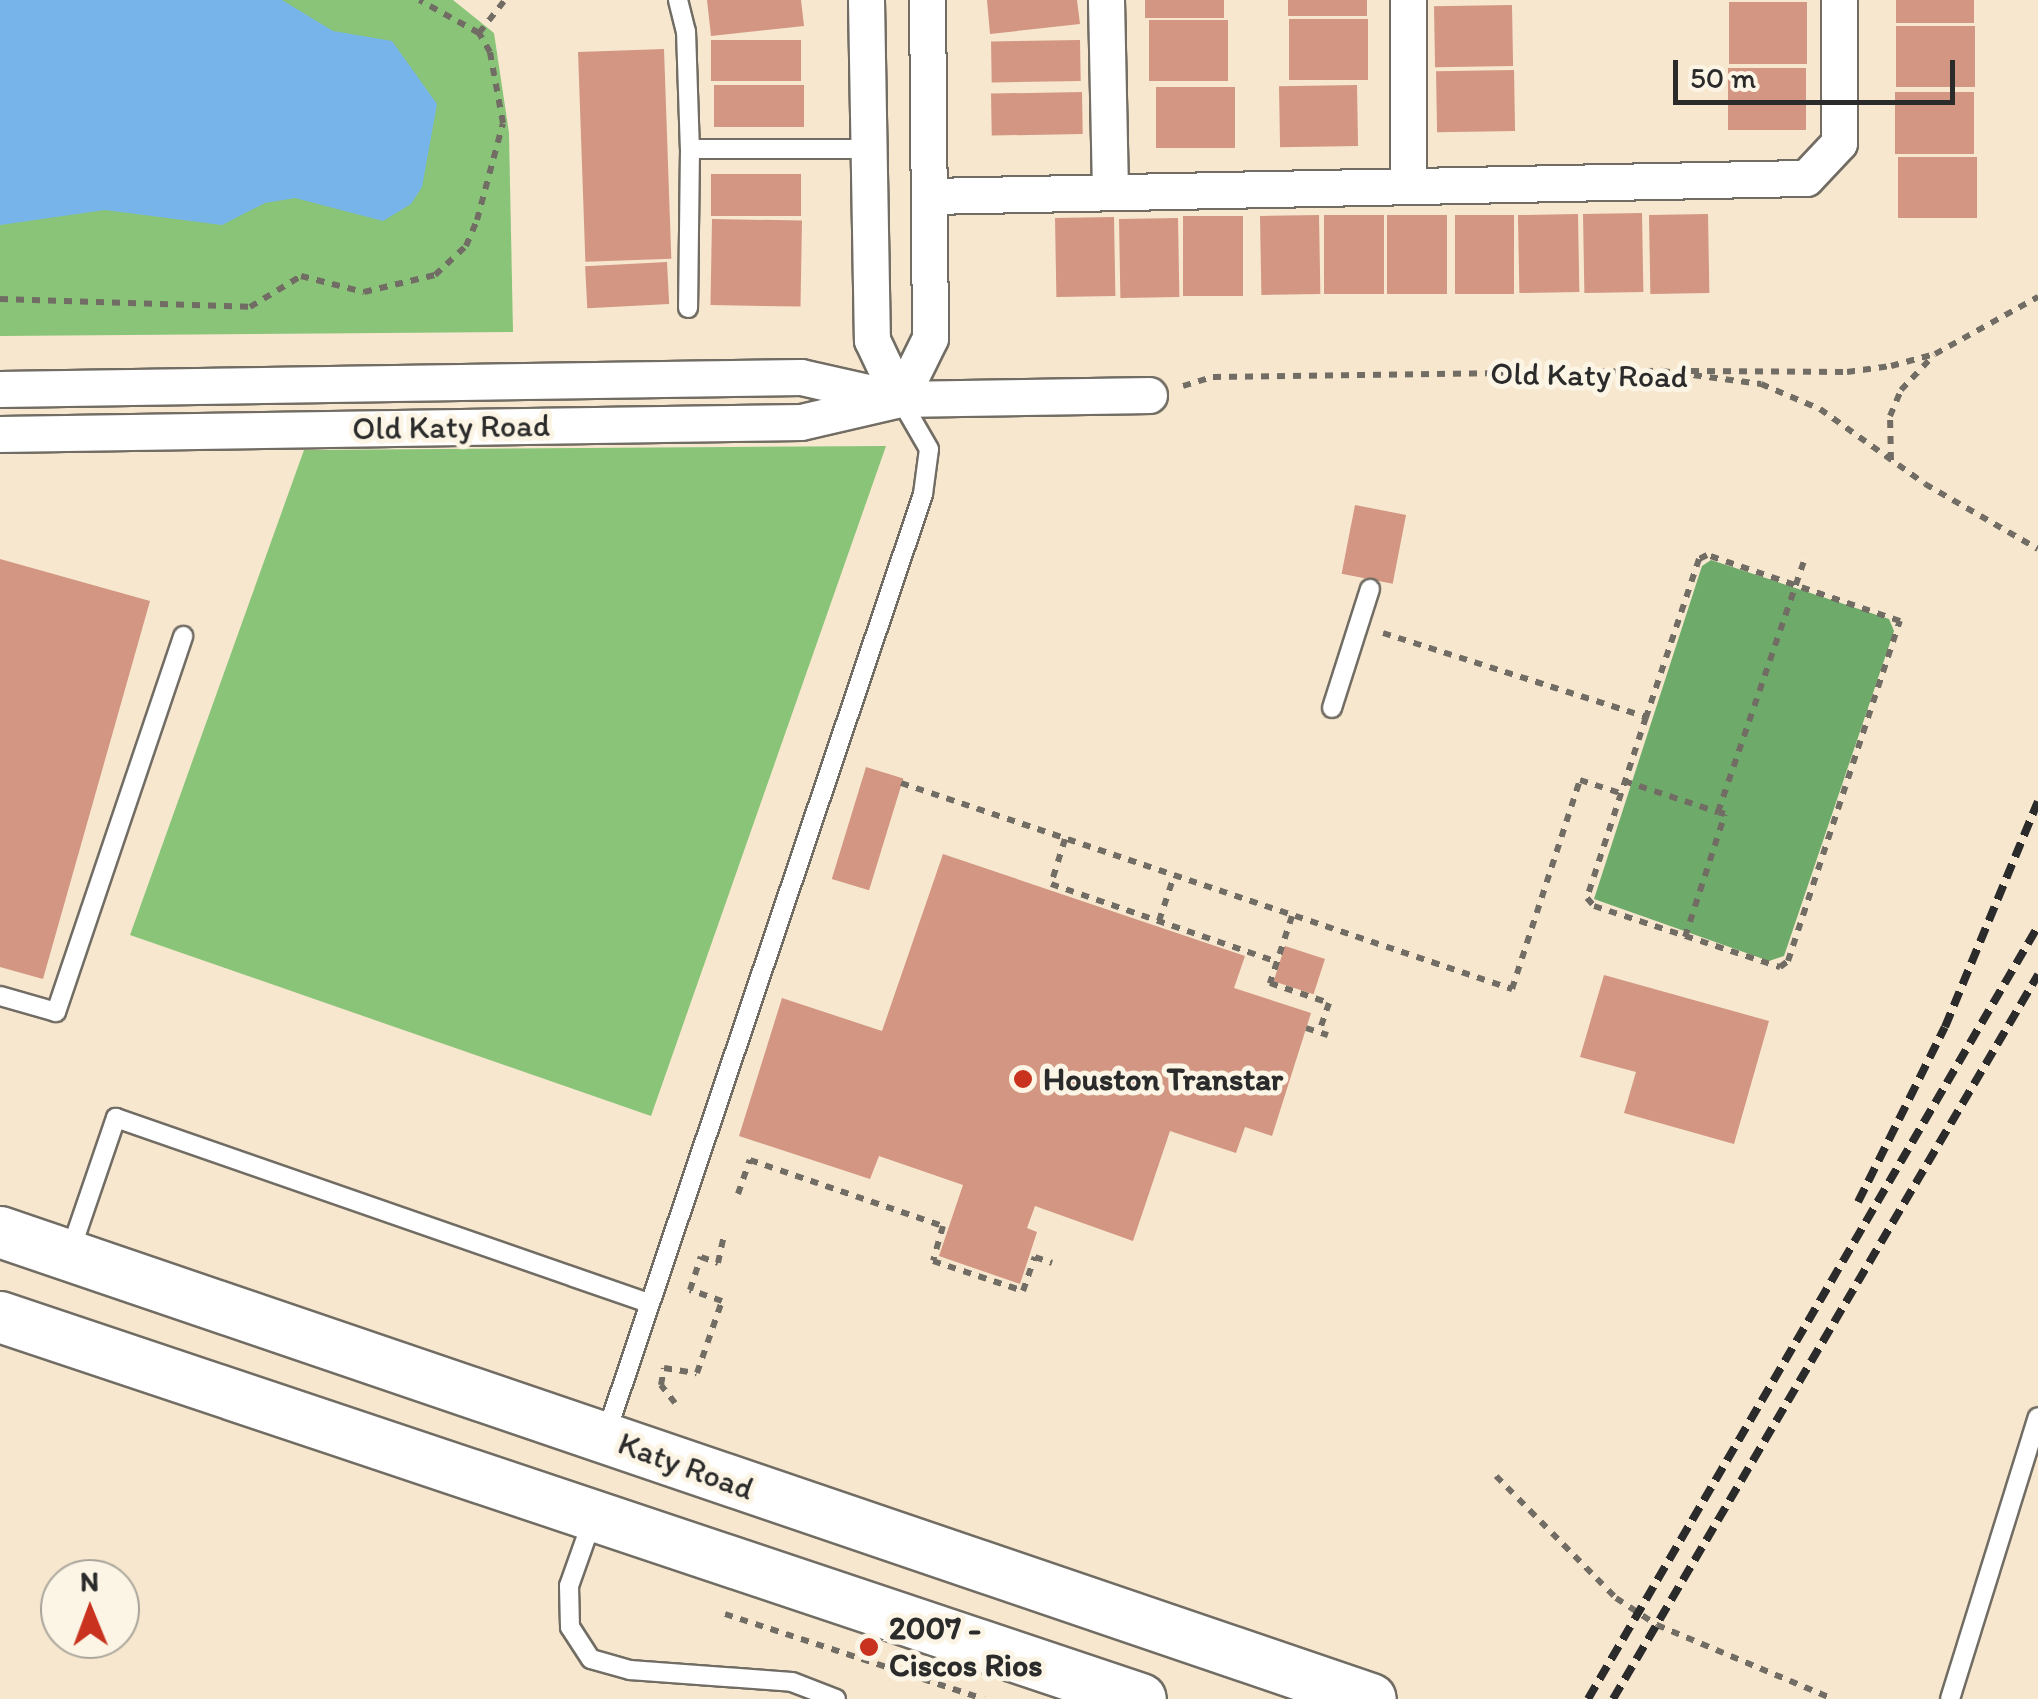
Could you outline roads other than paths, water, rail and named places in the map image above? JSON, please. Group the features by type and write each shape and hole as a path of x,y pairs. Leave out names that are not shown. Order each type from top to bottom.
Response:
{"main road":[{"name":"Katy Road","path":"0,1232 1371,1699"},
{"path":"46,1333 68,1256"},
{"path":"0,1317 1141,1699"},
{"path":"593,1516 605,1437"}],"street":[{"path":"866,0 872,149 872,340 900,399"},
{"path":"900,399 930,338 927,0"},
{"path":"1106,0 1110,191"},
{"path":"1408,0 1408,184"},
{"path":"930,196 1806,178 1839,143 1839,0"},
{"path":"872,149 929,150"},
{"name":"Old Katy Road","path":"0,389 800,377 900,399"},
{"path":"268,385 269,430"},
{"name":"Old Katy Road","path":"0,434 801,422 900,399 1149,395"}],"lane":[{"path":"678,0 686,31 690,149 688,308"},
{"path":"690,149 872,149"},
{"path":"605,1437 923,494 928,450 900,399"},
{"path":"1332,708 1370,589"},
{"path":"0,996 56,1012 182,636"},
{"path":"68,1256 116,1118 648,1303"},
{"path":"1950,1699 2038,1417"},
{"path":"593,1516 569,1586 570,1627 592,1659 630,1670 792,1682 836,1699"}],"water":[{"path":"0,0 282,0 333,31 392,41 437,104 422,187 411,204 383,221 295,198 265,203 222,225 105,210 0,225"}],"railway":[{"path":"1858,1202 1945,1027 2038,801"},
{"path":"1588,1699 2038,926"},
{"path":"1613,1699 2038,975"}],"place":[{"name":"Houston Transtar","path":"1023,1079"},
{"name":"2007 - Ciscos Rios","path":"869,1647"}]}
